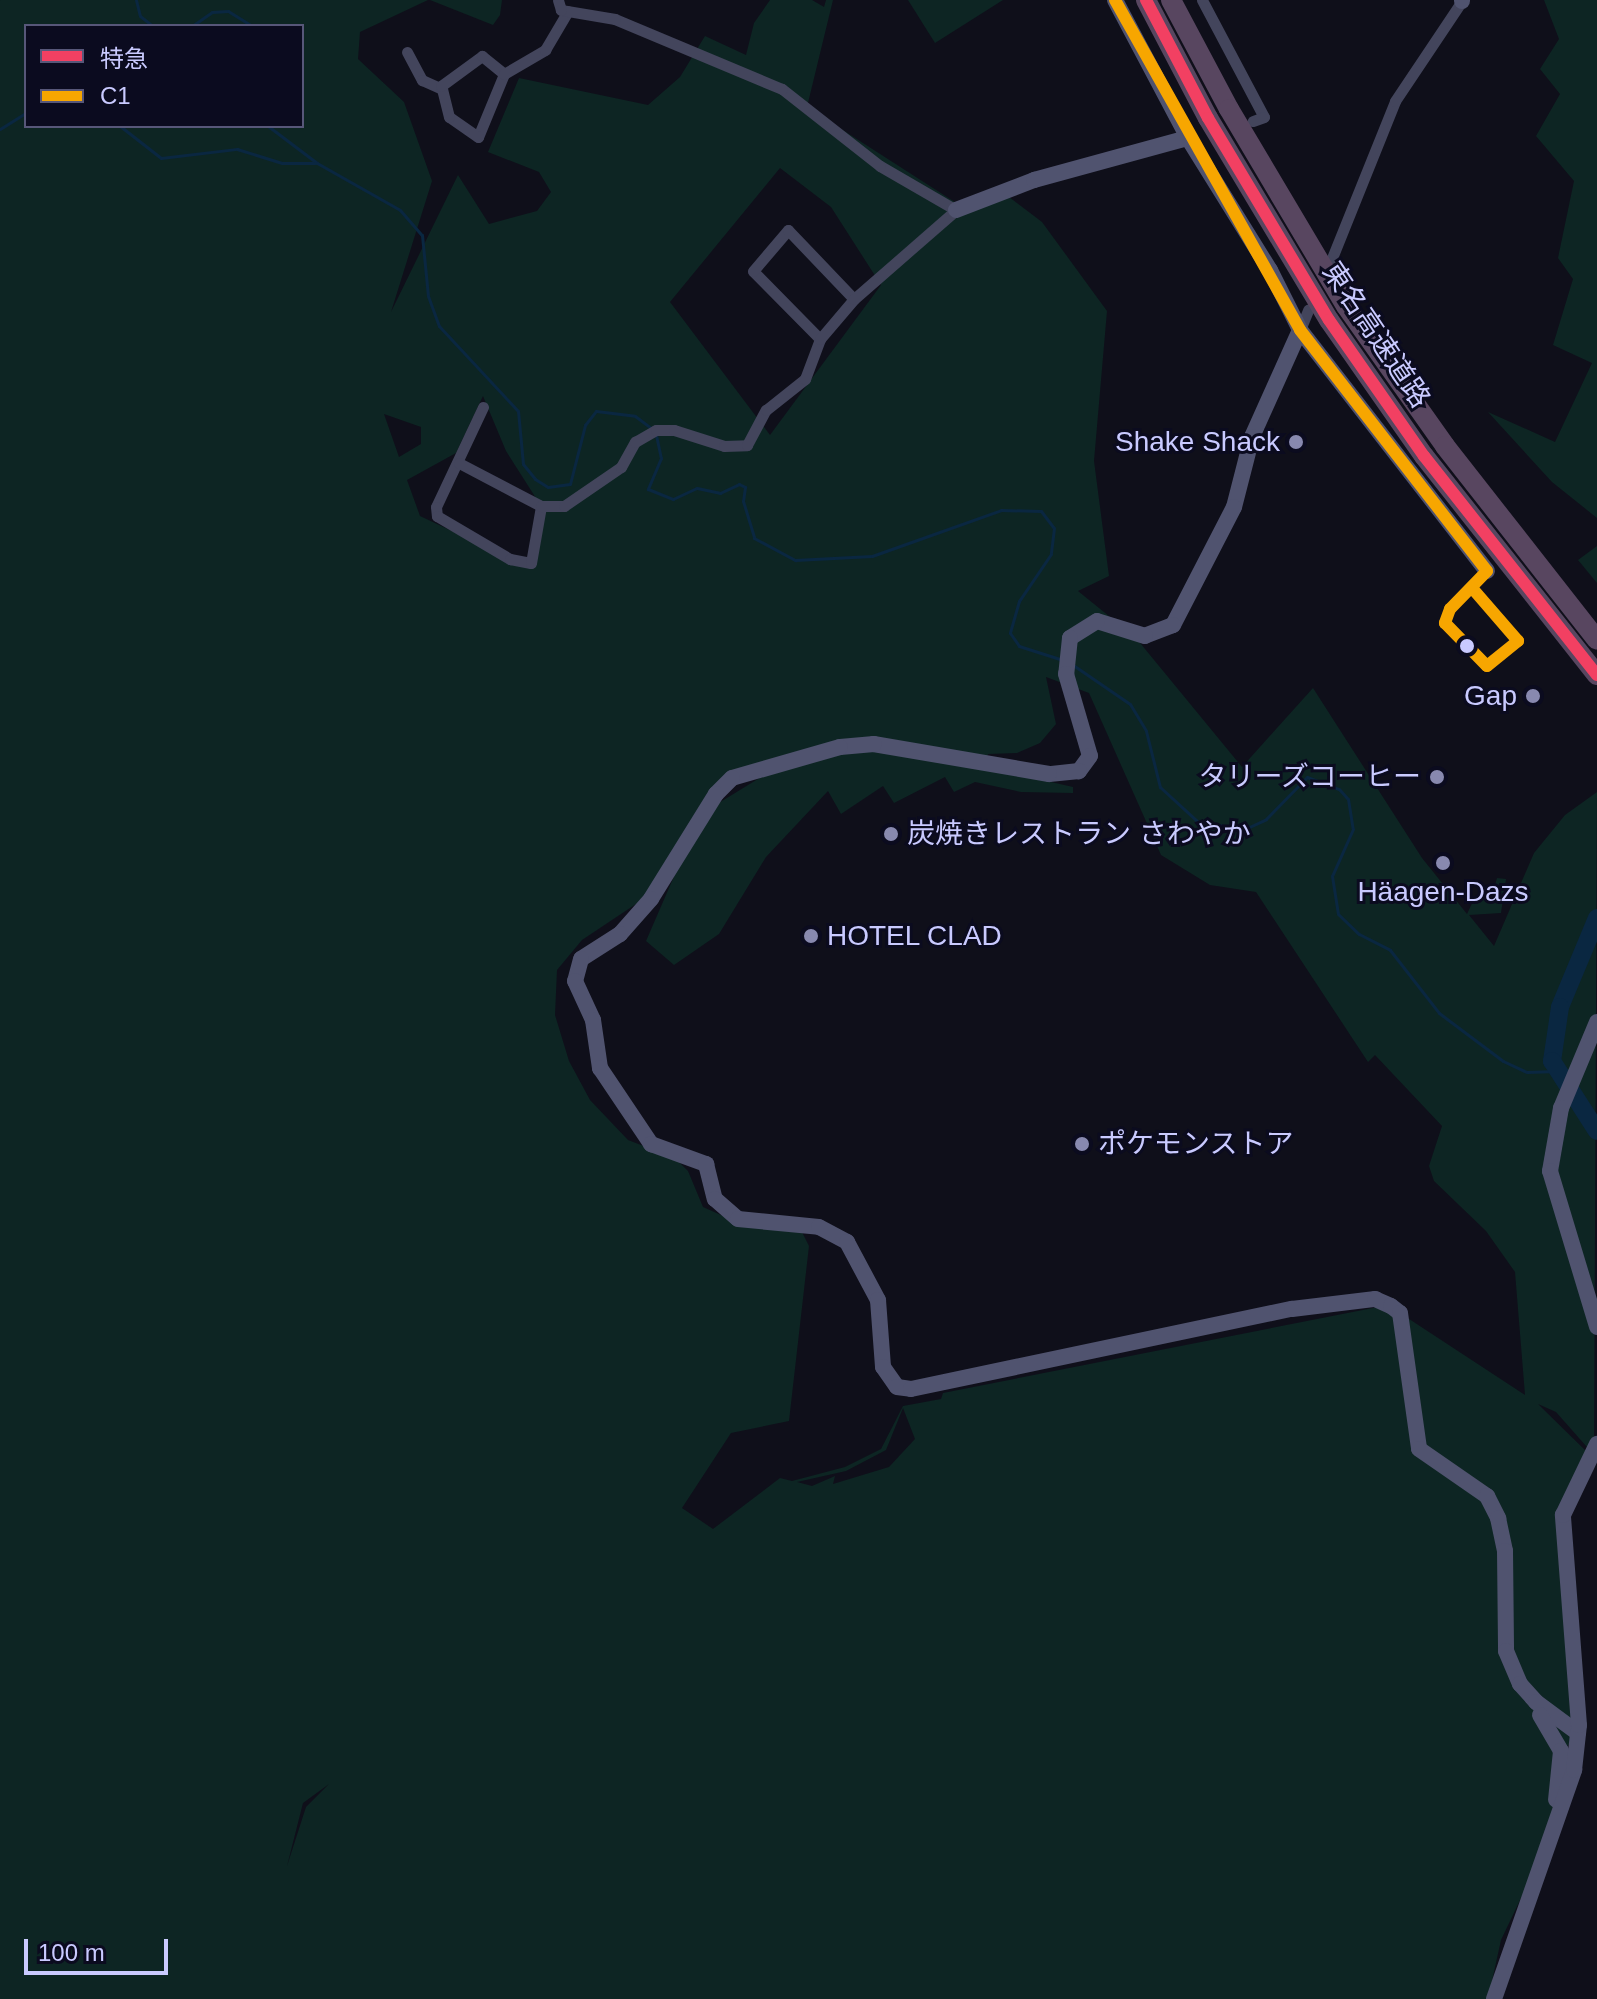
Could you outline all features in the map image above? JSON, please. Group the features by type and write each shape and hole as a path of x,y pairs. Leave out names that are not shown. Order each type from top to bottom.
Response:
{"highway":[{"name":"東名高速道路","path":"1146,0 1215,131 1329,320 1424,456 1597,675"},
{"name":"東名高速道路","path":"1171,0 1229,109 1346,306 1445,446 1597,640"}],"street":[{"path":"558,0 561,10 615,19 782,89 880,166 956,210"},
{"path":"1115,0 1195,136 1300,330 1487,571"},
{"path":"1202,0 1264,117 1253,121"},
{"path":"1332,258 1395,101 1462,1"},
{"path":"442,89 449,117 478,137 504,74 545,50 568,11"},
{"path":"407,52 422,80 442,89"},
{"path":"442,89 482,56 504,74"},
{"path":"459,463 541,506 564,506 578,498 588,485 621,467 635,442 656,430 674,430 724,446 747,445 766,410 805,379 820,339 854,299 956,210 1034,180 1195,136"},
{"path":"820,339 753,271 788,230 854,299"},
{"path":"1308,310 1252,437 1234,507 1173,625 1145,636 1089,623 1073,639 1069,679 1090,756 1072,775 874,744 826,751 740,775 723,785 651,899 620,934 577,965 575,981 593,1020 600,1068 651,1144 706,1164 715,1199 725,1211 752,1223 819,1227 847,1242 878,1300 883,1367 897,1387 911,1389 1292,1309 1375,1299 1400,1313 1419,1449 1487,1496 1498,1518 1505,1551 1506,1651 1556,1737 1562,1758 1543,1847 1547,1860"},
{"path":"483,407 436,507 437,516 510,559 531,563 541,506"},
{"path":"1597,1022 1561,1108 1550,1171 1597,1327"},
{"path":"1494,1999 1569,1794 1578,1733 1563,1515 1597,1444"},
{"path":"1531,1696 1578,1733"}],"green space":[{"path":"0,0 428,0 360,32 358,59 404,102 432,181 391,312 458,175 489,224 537,211 551,192 539,172 488,152 519,78 648,105 680,77 705,36 746,55 754,23 770,0 812,0 824,7 826,0 833,0 807,107 961,206 1009,197 1042,222 1107,311 1094,461 1109,576 1078,591 1136,638 1242,767 1313,688 1422,858 1467,914 1474,899 1493,892 1497,878 1506,879 1501,913 1469,915 1494,946 1534,853 1565,815 1597,792 1594,1455 1556,1412 1538,1404 1587,1452 1572,1481 1568,1565 1578,1733 1558,1758 1564,1808 1501,1940 1488,1999 0,1999","holes":["780,168 831,207 881,285 770,435 670,302","483,396 506,451 541,506 528,567 420,516 407,480 456,453","384,414 421,427 421,444 399,457","1046,677 1089,693 1161,855 1210,885 1256,892 1368,1062 1375,1055 1442,1126 1429,1166 1434,1181 1486,1231 1515,1272 1525,1395 1400,1313 1378,1307 943,1393 941,1399 903,1406 881,1449 845,1467 792,1481 780,1478 713,1529 682,1508 731,1433 789,1421 809,1246 800,1228 741,1224 703,1207 688,1171 675,1158 628,1140 590,1100 569,1061 555,1015 557,970 582,940 663,886 692,835 646,941 674,965 719,934 766,857 828,791 841,814 883,786 894,803 945,777 954,792 975,782 1021,792 1073,793 1073,787 985,767 988,754 1017,753 1040,743 1056,724","807,749 704,812 714,791","903,1408 915,1439 889,1467 833,1484 835,1476 812,1486 797,1482 846,1471 886,1450","329,1784 306,1807 287,1866 303,1803"]},
{"path":"430,0 502,0 500,15 493,25"},
{"path":"908,0 1003,0 935,43"},
{"path":"1544,0 1597,0 1597,518 1552,482 1488,412 1555,442 1592,363 1553,345 1573,279 1558,258 1574,181 1536,136 1560,94 1540,69 1559,39"},
{"path":"1597,546 1597,583 1578,560"}],"waterway":[{"path":"136,0 140,16 150,24"},
{"path":"195,24 212,12 228,11 249,24"},
{"path":"0,129 24,114"},
{"path":"123,128 161,158 237,149 282,163 317,163"},
{"path":"271,128 317,163 400,210 422,235 428,296 439,326 518,411 523,464 535,479 548,487 570,484 585,425 596,411 635,416 652,429"},
{"path":"656,435 661,458 648,489 673,499 697,488 720,493 739,484 745,487 743,501 754,538 795,560 872,556 1001,510 1041,511 1054,528 1051,554 1019,601 1010,633 1019,646 1063,660"},
{"path":"1073,665 1130,704 1146,731 1160,787 1198,822 1245,829 1266,819 1307,777 1339,789 1348,799 1353,829 1332,876 1338,914 1359,934 1390,950 1439,1013 1503,1061 1527,1072 1556,1071"},
{"path":"1597,918 1560,1007 1552,1061 1597,1131"}],"transit line":[{"name":"C1","path":"1115,0 1300,330 1487,571 1450,609 1445,623 1487,666 1518,641 1473,589"},
{"name":"特急","path":"1146,0 1208,118 1329,320 1424,456 1597,675"}],"place":[{"name":"Shake Shack","path":"1296,442"},
{"name":"Gap","path":"1533,696"},
{"name":"タリーズコーヒー","path":"1437,777"},
{"name":"炭焼きレストラン さわやか","path":"891,834"},
{"name":"Häagen-Dazs","path":"1443,863"},
{"name":"HOTEL CLAD","path":"811,936"},
{"name":"ポケモンストア","path":"1082,1144"}]}
